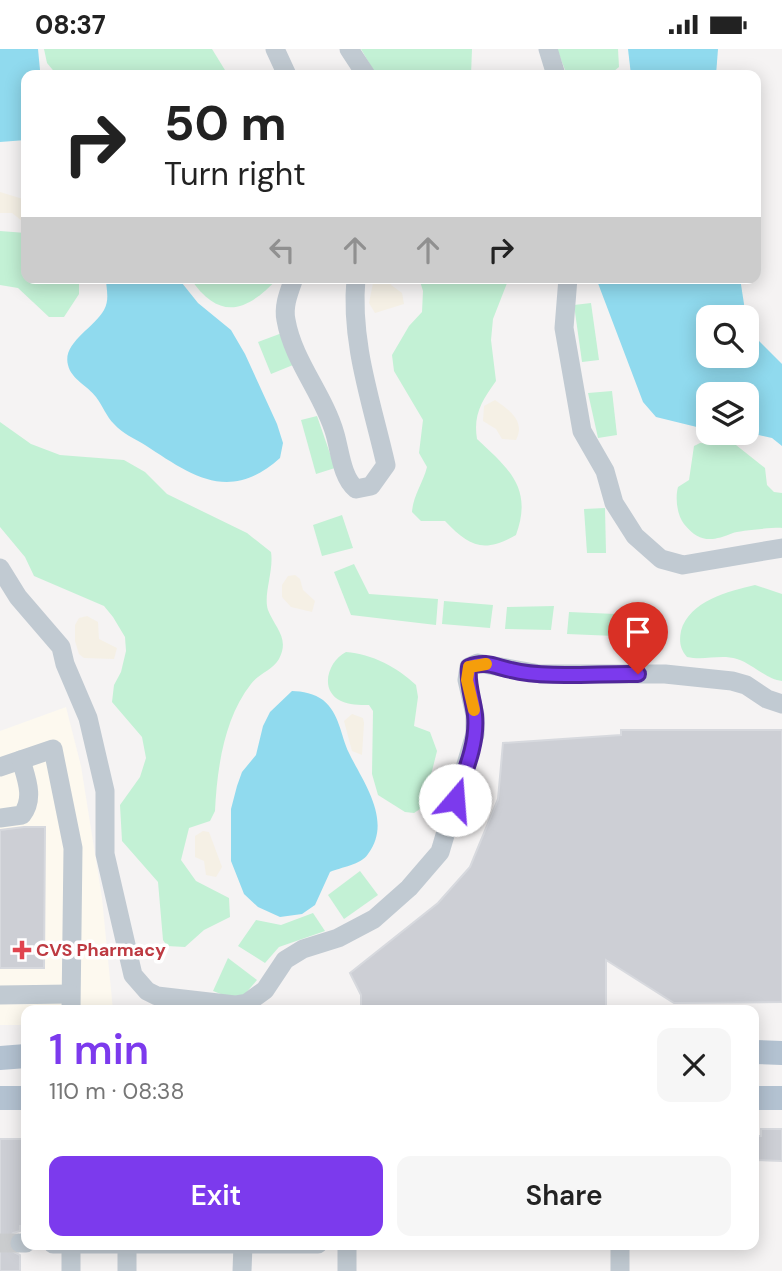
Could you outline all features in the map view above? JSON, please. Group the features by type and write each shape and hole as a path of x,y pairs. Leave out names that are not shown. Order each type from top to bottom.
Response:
{"main road":[{"path":"759,1052 782,1053"},
{"path":"0,1058 21,1056"},
{"path":"0,1098 21,1098"},
{"path":"759,1098 782,1098"}],"street":[{"path":"275,49 286,70"},
{"path":"349,49 363,70"},
{"path":"548,49 554,70"},
{"path":"292,284 286,298 285,317 291,340 325,408 347,478 356,489 371,486 386,465 360,362 354,310 356,284"},
{"path":"568,284 564,328 582,431 605,471 614,503 635,535 661,559 683,565 782,548"},
{"path":"0,568 18,597 61,647 65,664 88,718 100,765 105,791 103,835 106,855 134,975 147,991 167,998 247,1003 265,990 285,960 303,949 359,929 409,888 440,852 470,753 475,715 467,680 469,667 478,663 540,674 666,674 732,681 746,685 767,699 782,704"},
{"path":"0,767 53,748 73,848 70,1002 0,995"},
{"path":"0,818 22,814 27,808 28,788 21,760"},
{"path":"71,1250 71,1271"},
{"path":"127,1250 127,1271"},
{"path":"242,1271 243,1250"},
{"path":"347,1250 347,1271"},
{"path":"620,1250 620,1271"}],"shaded area":[{"path":"66,707 81,766 102,898 113,1005 21,1005 21,1025 0,1025 0,731"}],"green space":[{"path":"44,49 212,49 225,70 53,70 47,63"},
{"path":"361,49 472,49 471,70 373,70"},
{"path":"557,49 618,49 619,67 615,70 565,70"},
{"path":"0,231 21,233 21,284 79,284 79,294 64,317 49,317 18,288 0,285"},
{"path":"195,284 272,284 255,299 233,307 211,301"},
{"path":"421,284 507,284 493,319 491,340 496,381 480,408 476,422 477,439 508,470 520,492 521,519 516,535 504,541 485,546 477,544 462,536 445,521 421,521 412,512 427,467 419,453 423,420 394,371 392,355 409,326 422,312"},
{"path":"591,303 599,360 582,362 574,305"},
{"path":"282,333 293,365 271,374 258,342"},
{"path":"612,391 617,435 598,438 588,393"},
{"path":"317,416 335,468 316,474 301,420"},
{"path":"0,422 31,444 60,455 124,460 145,472 167,494 247,533 271,552 267,604 282,639 282,652 276,663 251,684 234,712 220,761 215,811 210,821 189,828 181,860 196,881 229,898 230,917 204,930 185,947 167,946 163,940 158,882 122,841 120,805 140,777 146,758 142,737 112,702 114,685 121,672 126,651 125,637 104,606 34,576 25,557 0,527"},
{"path":"736,445 765,468 767,485 774,492 782,493 782,528 742,531 713,539 701,538 690,530 680,516 677,491 678,487 689,480 694,446"},
{"path":"605,508 606,553 587,553 584,509"},
{"path":"342,515 353,548 322,556 313,525"},
{"path":"354,564 369,594 438,599 436,625 351,615 334,572"},
{"path":"755,585 782,594 782,681 771,678 737,659 687,657 681,648 681,631 692,612 711,599"},
{"path":"444,601 493,605 490,628 442,624"},
{"path":"554,606 551,630 505,629 507,607"},
{"path":"569,612 616,614 615,636 567,634"},
{"path":"346,652 365,655 384,663 416,685 418,697 414,726 430,732 437,751 423,807 414,813 405,812 378,795 372,774 373,711 369,705 344,702 330,690 328,675 335,661"},
{"path":"360,871 378,895 344,919 328,895"},
{"path":"313,913 325,931 279,947 265,963 238,946 256,920 281,925"},
{"path":"228,958 257,980 239,1001 213,991"}],"sand":[{"path":"0,192 21,198 21,220 12,213 0,213"},
{"path":"373,284 391,284 402,293 404,304 375,313 369,303"},
{"path":"495,400 510,412 517,422 519,433 516,440 502,439 496,429 483,421 484,406"},
{"path":"295,575 300,579 303,590 315,601 312,612 291,607 282,597 282,585 288,576"},
{"path":"87,616 98,622 99,639 117,648 114,659 84,658 79,654 75,641 75,625 79,618"},
{"path":"352,714 363,718 362,755 352,751 344,721"},
{"path":"203,831 209,832 222,867 216,877 206,875 204,861 195,857 195,836"}],"water":[{"path":"0,49 38,49 40,70 21,70 21,140 0,142"},
{"path":"628,49 718,49 716,70 630,70"},
{"path":"106,284 183,284 198,303 231,330 245,354 277,424 283,443 280,458 244,480 211,480 178,466 114,424 96,397 70,370 67,357 74,343 104,310"},
{"path":"598,284 741,284 744,305 696,305 696,368 759,368 759,341 782,364 782,446 772,438 759,435 759,382 696,382 696,427 656,417 643,402"},
{"path":"292,691 316,696 333,712 349,753 368,789 377,815 378,828 375,841 365,858 330,872 315,905 302,914 280,917 258,907 244,894 231,861 231,809 242,772 256,755 263,726 270,712"}],"building":[{"path":"621,730 782,730 782,1002 674,1003 606,960 606,1005 361,1005 361,995 350,973 438,903 470,867 498,799 503,743 621,735"},
{"path":"45,827 44,968 0,968 0,830"},
{"path":"761,1129 782,1129 782,1161 759,1160"},
{"path":"0,1139 21,1139 21,1226 20,1231 13,1233 8,1242 10,1250 20,1255 20,1271 0,1271"}],"tunnel":[{"path":"0,1243 20,1243"}],"slow traffic":[{"path":"474,710 467,680 469,667 478,663 486,664"}],"place":[{"name":"CVS Pharmacy","path":"22,950"}],"route":[{"path":"455,800 475,734 475,715 467,680 469,667 478,663 540,674 638,674"}]}
